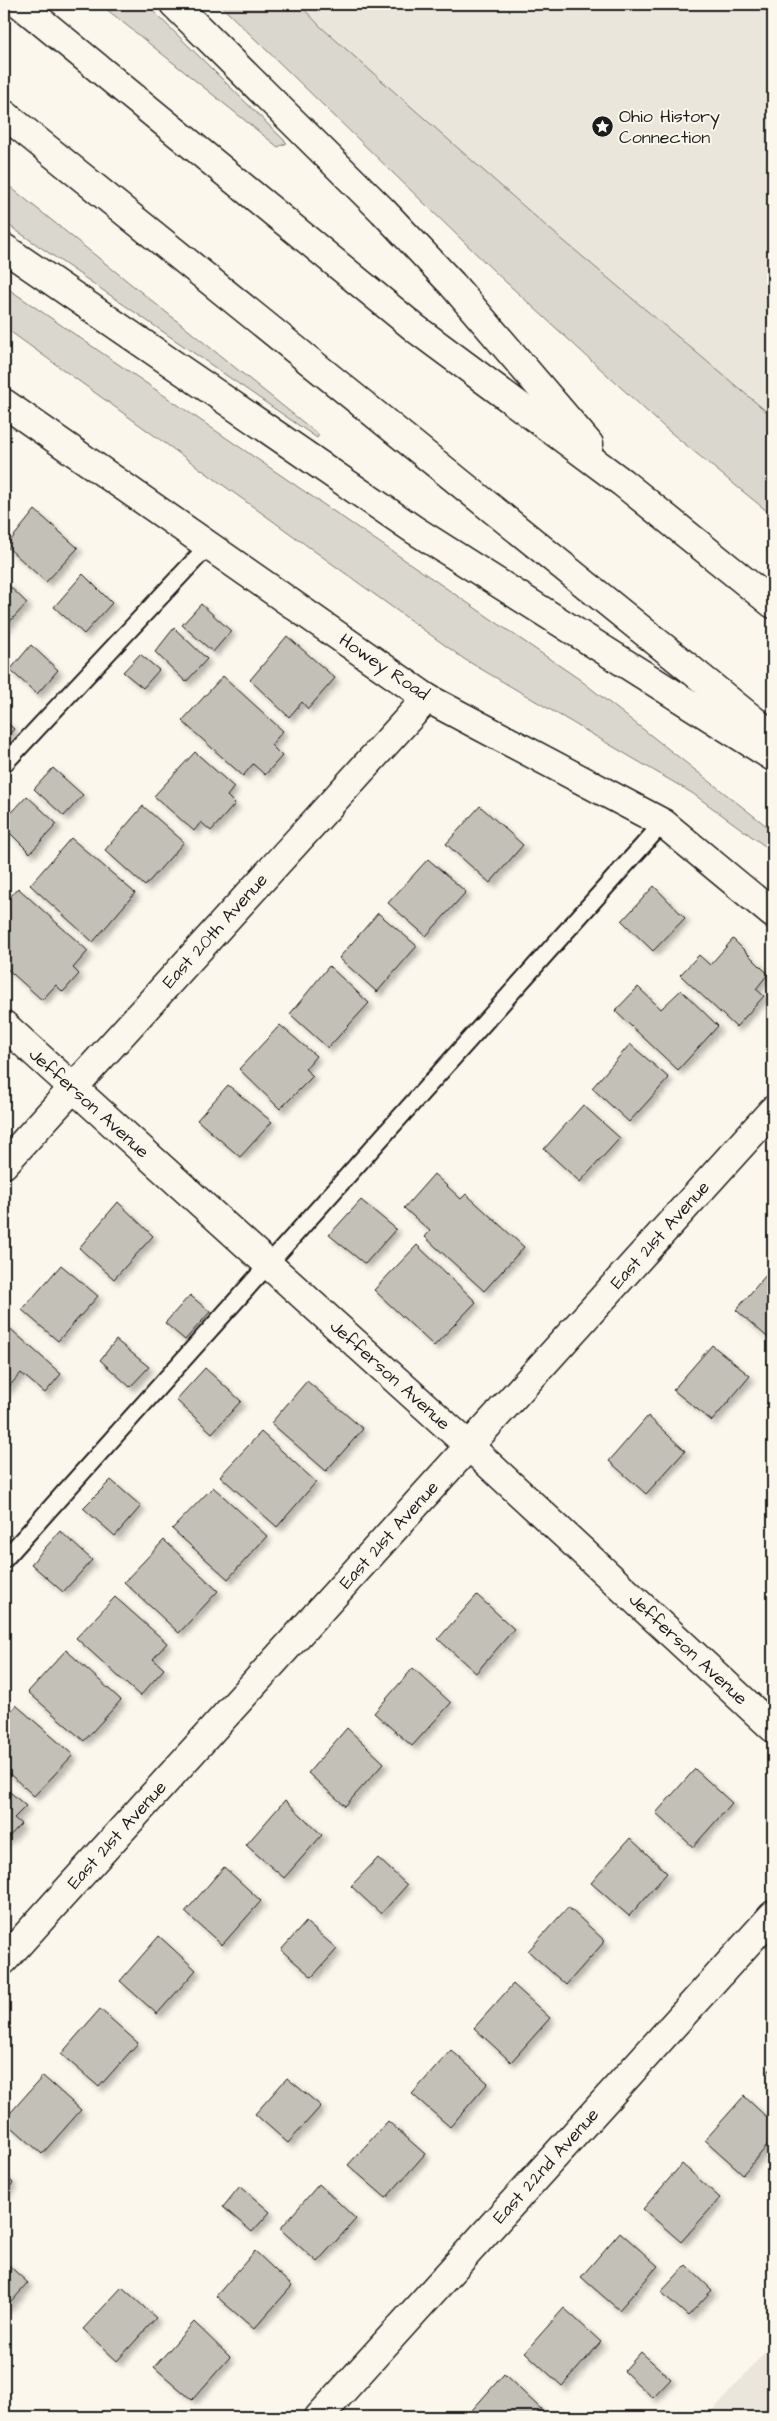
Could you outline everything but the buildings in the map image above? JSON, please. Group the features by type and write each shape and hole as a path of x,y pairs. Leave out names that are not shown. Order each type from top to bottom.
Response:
{"main road":[{"path":"20,4 416,329 623,483 773,604"},
{"path":"174,4 383,212 452,284 623,483"},
{"path":"4,114 773,736"},
{"path":"4,248 413,529 773,757"},
{"name":"Howey Road","path":"4,403 427,698 663,823 773,914"},
{"name":"East 20th Avenue","path":"4,1164 427,698"},
{"name":"Jefferson Avenue","path":"4,1025 470,1446 773,1728"},
{"name":"East 21st Avenue","path":"4,1960 773,1110"},
{"name":"East 22nd Avenue","path":"319,2417 773,1915"}],"lane":[{"path":"4,764 208,546"},
{"path":"4,1560 269,1266 663,823"}],"shaded area":[{"path":"100,4 146,4 287,143 278,147"},
{"path":"219,4 299,4 321,27 545,225 773,417 773,516 664,427 496,273"},
{"name":"Ohio History Connection","path":"299,4 773,4 773,417 545,225 321,27"},
{"path":"4,182 319,435 317,438 4,222"},
{"path":"4,286 579,679 773,831 773,852 692,793 464,659 4,327"},
{"path":"773,2343 773,2417 707,2417"}],"place":[{"name":"Ohio History Connection","path":"603,126"}]}
